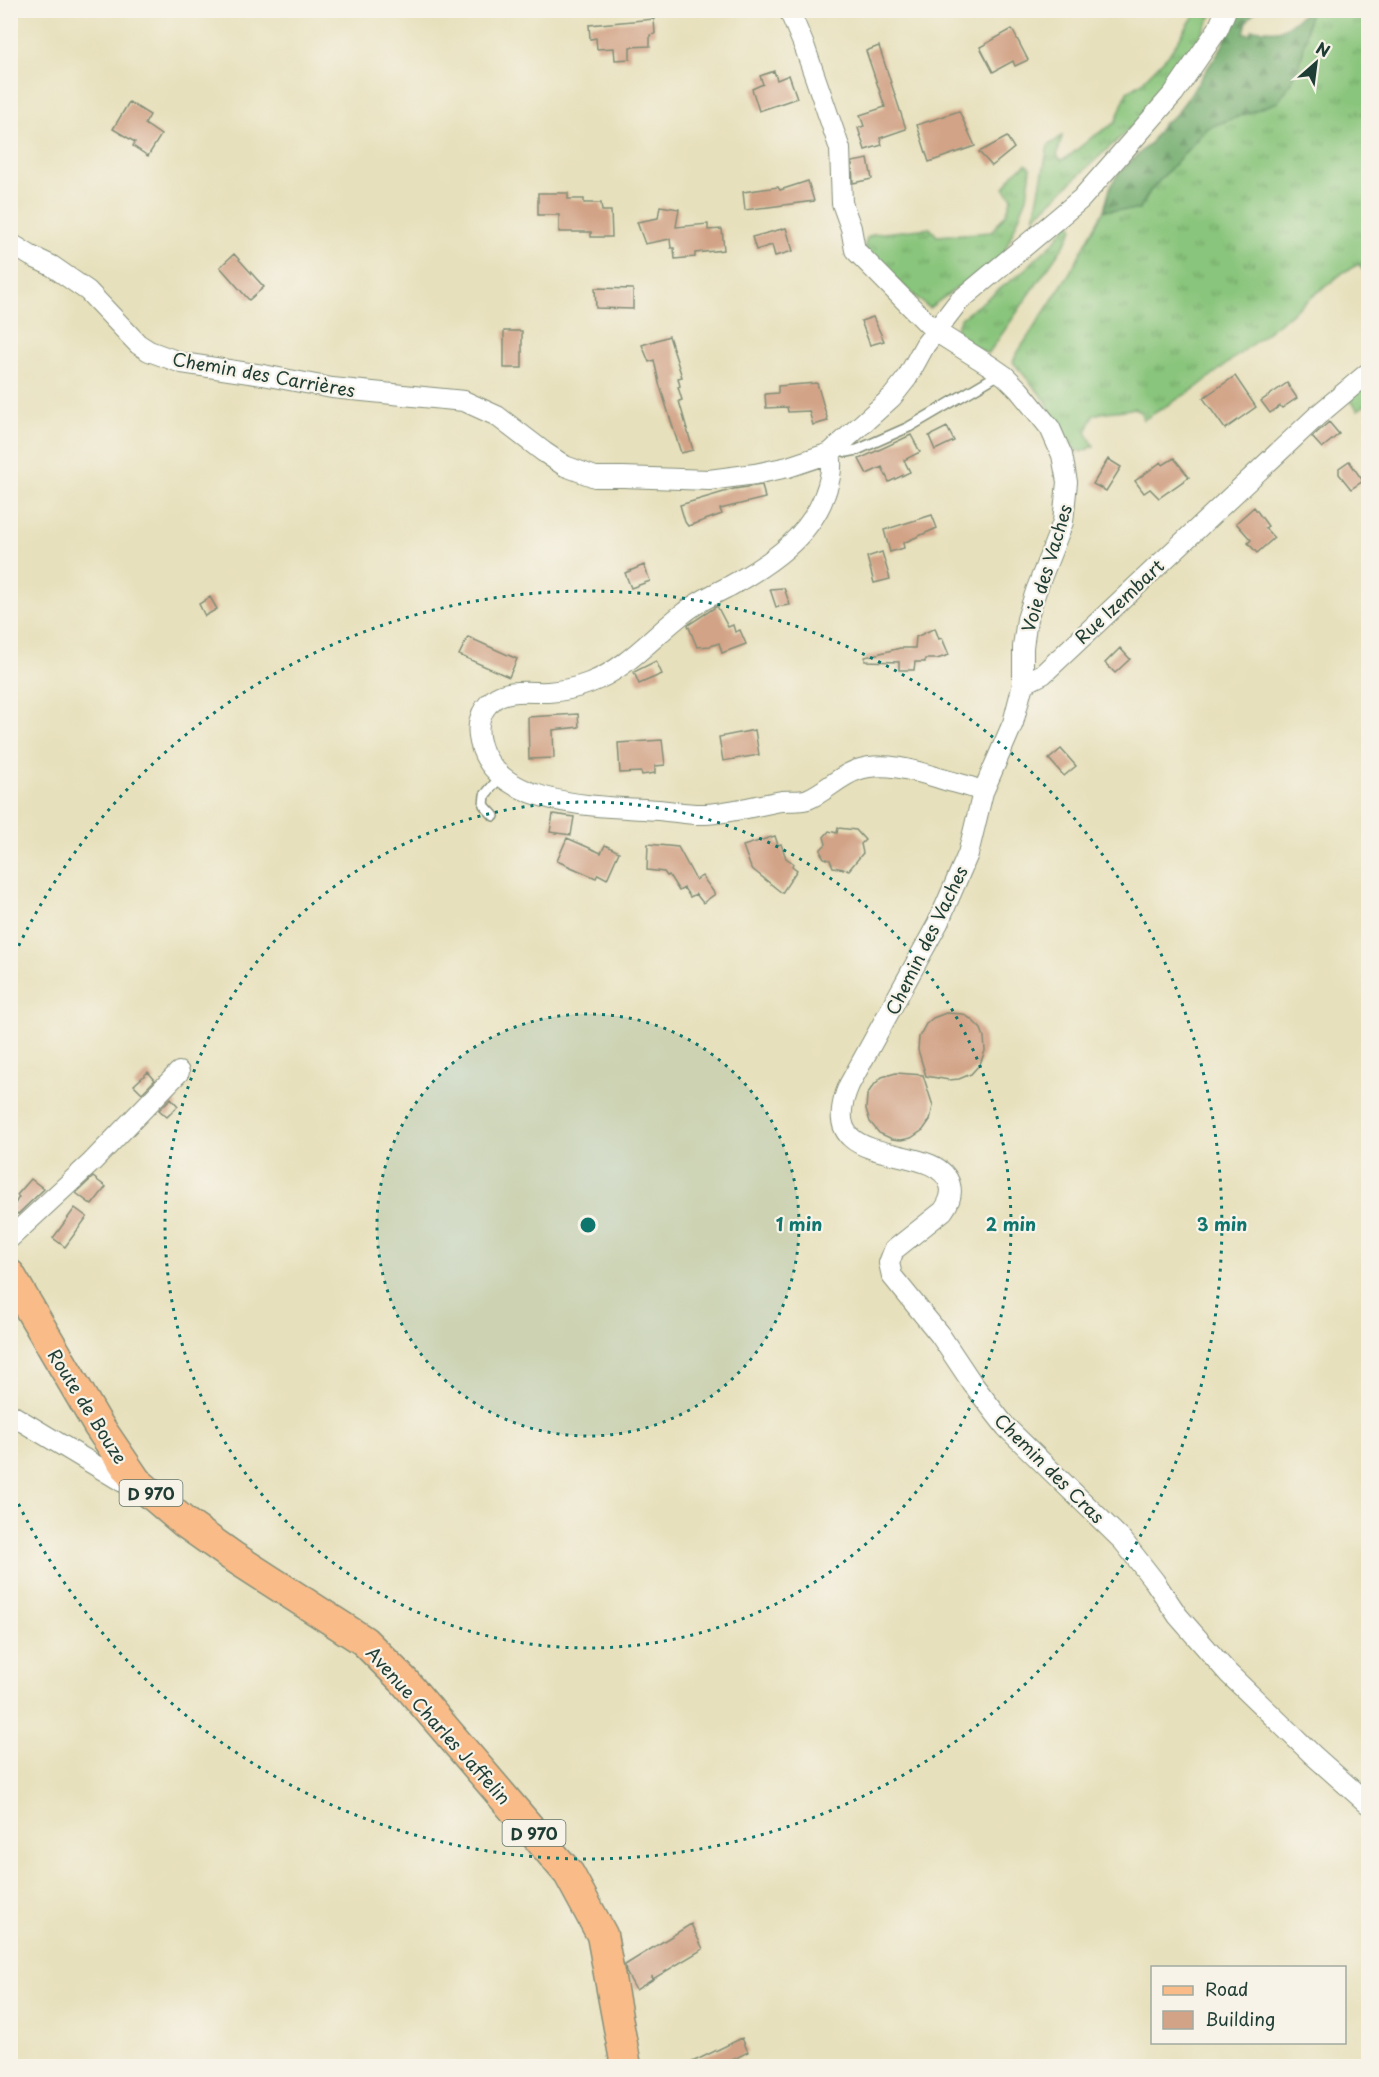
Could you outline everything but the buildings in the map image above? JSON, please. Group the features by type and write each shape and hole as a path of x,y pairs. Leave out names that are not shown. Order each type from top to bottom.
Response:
{"main road":[{"name":"Route de Bouze","path":"10,1275 98,1425 136,1481 184,1522 232,1556 364,1641"},
{"name":"Avenue Charles Jaffelin","path":"364,1641 404,1681 569,1874 602,1935 626,2067"}],"street":[{"name":"Voie des Vaches","path":"789,10 805,48 840,149 842,204 851,228 855,250 935,331 1001,373 1019,390 1050,428 1062,455 1067,483 1066,509 1027,619 1023,647 1023,684"},
{"path":"983,792 920,771 876,766 856,770 806,800 787,800 705,814 574,803 525,790 501,776 483,752 478,733 482,714 492,700 500,695 564,690 605,676 632,658 702,599 742,579 803,533 815,515 828,487 832,451 892,397 907,378 935,331 958,302 1081,199 1174,93 1218,29 1226,10"},
{"name":"Chemin des Carrières","path":"10,243 58,270 88,291 138,344 171,360 332,388 464,401 497,416 553,458 580,473 595,477 709,480 788,467 832,451"},
{"name":"Rue Izembart","path":"1023,684 1043,674 1212,514 1368,373"},
{"name":"Chemin des Vaches","path":"843,1122 842,1103 849,1085 917,965 968,854 983,792 1013,723 1023,684"},
{"path":"10,1238 92,1162 179,1072"},
{"name":"Chemin des Cras","path":"843,1122 850,1136 856,1141 877,1151 933,1167 943,1173 950,1182 948,1204 894,1250 890,1256 890,1269 910,1300 940,1335 994,1412 1020,1443 1123,1540 1178,1616 1228,1673 1313,1755 1368,1803"},
{"path":"10,1414 123,1482 136,1481"}],"lane":[{"path":"832,451 848,452 909,427 1001,373"},
{"path":"494,816 484,805 486,795 501,776"}],"green space":[{"path":"1197,11 1214,11 1178,77 1140,120 1034,218 1048,146 1062,136 1057,156 1061,160 1115,123 1127,92 1141,83 1170,53"},
{"path":"1236,11 1256,11 1247,21 1244,33 1252,34 1252,30 1282,29 1310,11 1302,57 1291,83 1278,102 1207,128 1150,191 1139,210 1104,210 1111,185 1118,174 1151,142 1163,124 1175,115 1222,47"},
{"path":"1310,11 1368,11 1368,278 1359,264 1344,272 1196,388 1143,420 1141,413 1134,408 1094,415 1086,432 1094,446 1082,452 1071,447 1055,424 1046,401 1013,362 1016,355 1069,274 1104,210 1139,210 1150,191 1207,128 1278,102"},
{"path":"1026,164 1031,168 1027,198 1003,255 929,308 871,258 864,249 867,238 874,234 930,228 937,236 991,232 1006,214 1012,197 1004,188 1013,174"},
{"path":"1068,223 1072,224 1073,228 1068,239 988,354 955,331 960,319 1022,272 1055,241"},
{"path":"1368,381 1368,403 1358,410 1349,398"}]}
